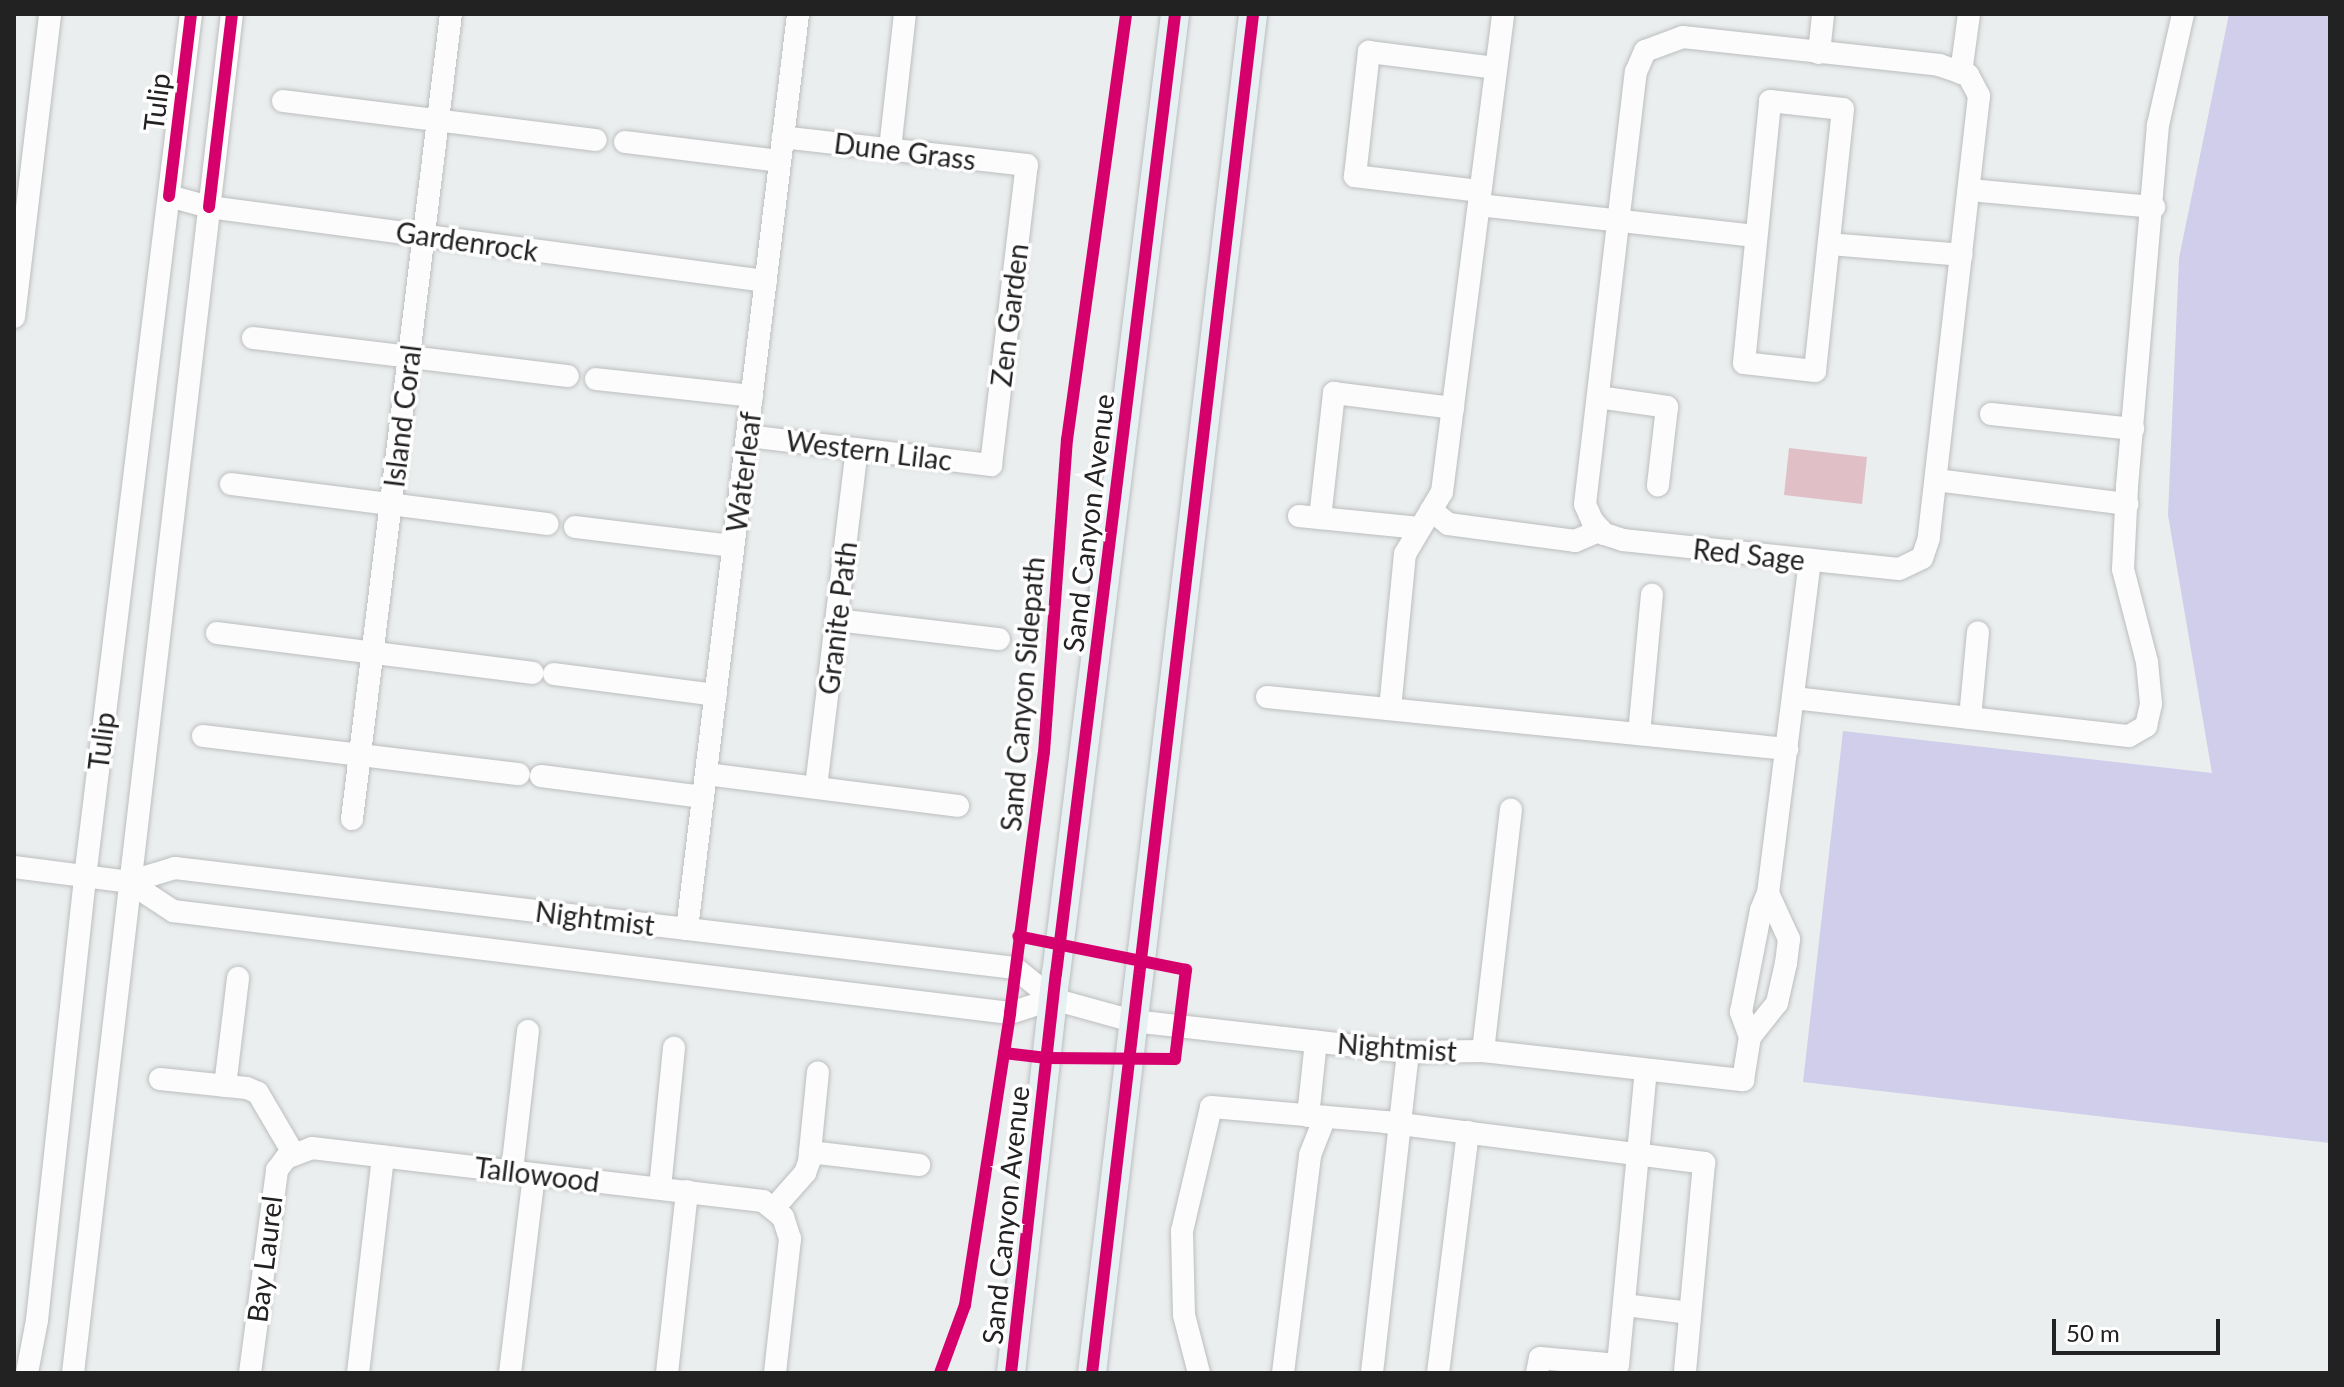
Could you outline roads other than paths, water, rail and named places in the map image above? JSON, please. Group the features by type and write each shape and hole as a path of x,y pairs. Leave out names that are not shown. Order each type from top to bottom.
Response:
{"main road":[{"name":"Sand Canyon Avenue","path":"1011,1373 1053,999 1175,14"},
{"path":"1092,1373 1253,14"}],"street":[{"path":"14,317 24,141 50,14"},
{"name":"Tulip","path":"27,1373 37,1320 85,877 191,14"},
{"name":"Tulip","path":"73,1373 232,14"},
{"name":"Island Coral","path":"352,819 451,14"},
{"name":"Waterleaf","path":"687,929 798,14"},
{"path":"890,149 905,14"},
{"path":"1390,709 1405,554 1442,492 1503,14"},
{"path":"1683,37 1685,14"},
{"path":"1819,53 1823,14"},
{"path":"1453,408 1334,393 1310,517 1425,519 1575,541 1601,530 1585,504 1636,72 1645,51 1683,37 1939,65 1961,73 1969,14"},
{"path":"1794,698 2129,736 2146,726 2151,704 2147,662 2123,569 2154,207 2158,125 2183,14"},
{"path":"1496,68 1369,52 1355,176 1479,198 1755,236"},
{"name":"Red Sage","path":"1601,530 1623,540 1899,569 1922,558 1929,538 1979,96 1968,75 1961,73"},
{"path":"283,101 596,140"},
{"path":"1770,101 1843,109 1829,244 1815,371 1744,363 1770,101"},
{"name":"Dune Grass","path":"783,137 1027,165"},
{"path":"625,142 780,161"},
{"name":"Zen Garden","path":"991,465 1027,165"},
{"path":"1970,190 2154,207"},
{"name":"Gardenrock","path":"169,196 209,207 766,281"},
{"path":"1829,244 1962,255"},
{"path":"253,338 568,376"},
{"path":"596,379 752,396"},
{"path":"1598,397 1667,407 1658,485"},
{"path":"1991,414 2133,429"},
{"name":"Western Lilac","path":"747,436 991,465"},
{"name":"Granite Path","path":"816,787 857,449"},
{"path":"1936,480 2127,504"},
{"path":"231,484 547,524"},
{"path":"575,527 733,546"},
{"path":"1750,1037 1741,1012 1761,910 1768,893 1810,560"},
{"path":"1639,734 1652,595"},
{"path":"837,620 999,639"},
{"path":"1970,718 1978,632"},
{"path":"217,633 716,695"},
{"path":"1267,697 1787,749"},
{"path":"203,736 361,752 703,797"},
{"path":"706,774 958,806"},
{"path":"1483,1051 1511,810"},
{"name":"Nightmist","path":"14,867 129,882 175,868 1015,968 1053,999 1133,1021 1408,1052 1483,1051 1743,1080 1750,1037"},
{"name":"Nightmist","path":"129,882 173,911 188,913 1010,1013 1053,999"},
{"path":"1750,1037 1777,1003 1789,939 1768,893"},
{"path":"225,1086 238,978"},
{"path":"510,1373 523,1173 528,1031"},
{"path":"1283,1373 1316,1117 1316,1041"},
{"path":"660,1188 674,1048"},
{"path":"1372,1373 1408,1052"},
{"path":"1537,1373 1540,1358 1617,1369 1646,1071"},
{"path":"775,1373 790,1239 787,1223 776,1210 805,1173 818,1072"},
{"path":"160,1079 247,1088 258,1093 293,1153"},
{"path":"1199,1373 1184,1315 1182,1231 1211,1107 1401,1124 1704,1163 1685,1373"},
{"path":"1438,1373 1468,1132"},
{"name":"Tallowood","path":"293,1153 312,1148 757,1199 776,1210"},
{"path":"810,1152 919,1165"},
{"name":"Bay Laurel","path":"250,1373 275,1180 280,1163 293,1153"},
{"path":"358,1373 383,1156"},
{"path":"667,1373 687,1191"},
{"path":"1624,1305 1690,1313"}]}
